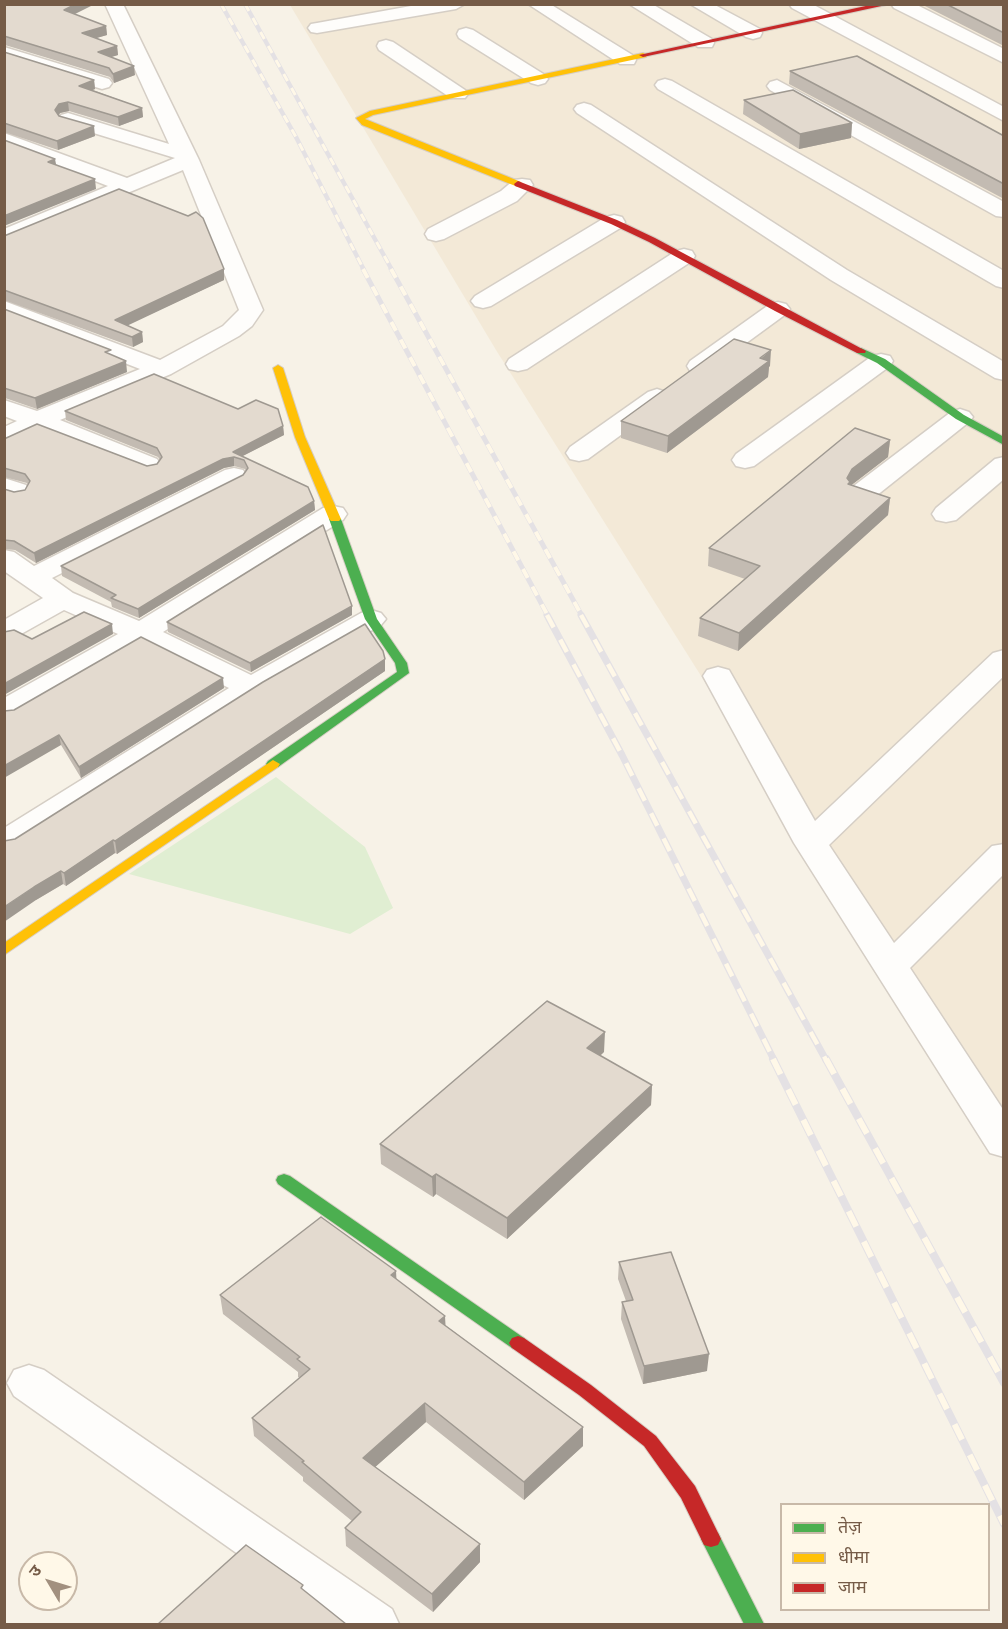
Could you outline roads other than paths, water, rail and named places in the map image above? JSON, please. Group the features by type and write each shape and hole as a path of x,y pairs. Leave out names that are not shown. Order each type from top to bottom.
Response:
{"street":[{"path":"4,438 38,420 162,369 231,331 244,321 251,310 187,157 114,4"},
{"path":"317,28 456,4"},
{"path":"537,4 627,60"},
{"path":"638,4 705,43"},
{"path":"699,4 753,33"},
{"path":"798,4 999,109"},
{"path":"888,4 826,19 458,94 370,113 360,118 365,123 614,222 684,256 778,309 880,361 960,417 1004,442"},
{"path":"900,4 1004,57"},
{"path":"466,34 538,79"},
{"path":"386,46 458,94"},
{"path":"4,53 102,83"},
{"path":"665,85 1004,281"},
{"path":"777,86 1004,211"},
{"path":"584,109 840,275 1004,373"},
{"path":"68,119 187,157"},
{"path":"4,139 128,186"},
{"path":"4,237 128,186 187,157"},
{"path":"436,234 509,196 522,185"},
{"path":"483,301 614,222"},
{"path":"518,364 684,256"},
{"path":"4,308 162,369"},
{"path":"579,453 778,309"},
{"path":"745,460 880,361"},
{"path":"4,950 403,673 400,663 371,619 333,514 300,437 278,368"},
{"path":"4,407 148,465"},
{"path":"861,494 960,417"},
{"path":"946,514 1004,465"},
{"path":"33,577 234,476"},
{"path":"4,711 141,633 333,514"},
{"path":"4,558 63,599 141,633 252,687"},
{"path":"4,632 63,599"},
{"path":"4,843 252,687 371,619"},
{"path":"811,843 1004,659"},
{"path":"718,676 811,843 1004,1143"},
{"path":"891,966 1004,854"},
{"path":"284,1180 585,1390 650,1441 688,1492 754,1624"},
{"path":"29,1383 375,1624"}],"railway":[{"path":"221,4 296,137 364,270"},
{"path":"245,4 392,270"},
{"path":"363,269 548,616"},
{"path":"391,269 582,616"},
{"path":"547,615 622,755 774,1060"},
{"path":"581,615 826,1060"},
{"path":"773,1059 1004,1524"},
{"path":"826,1059 1004,1383"}]}
